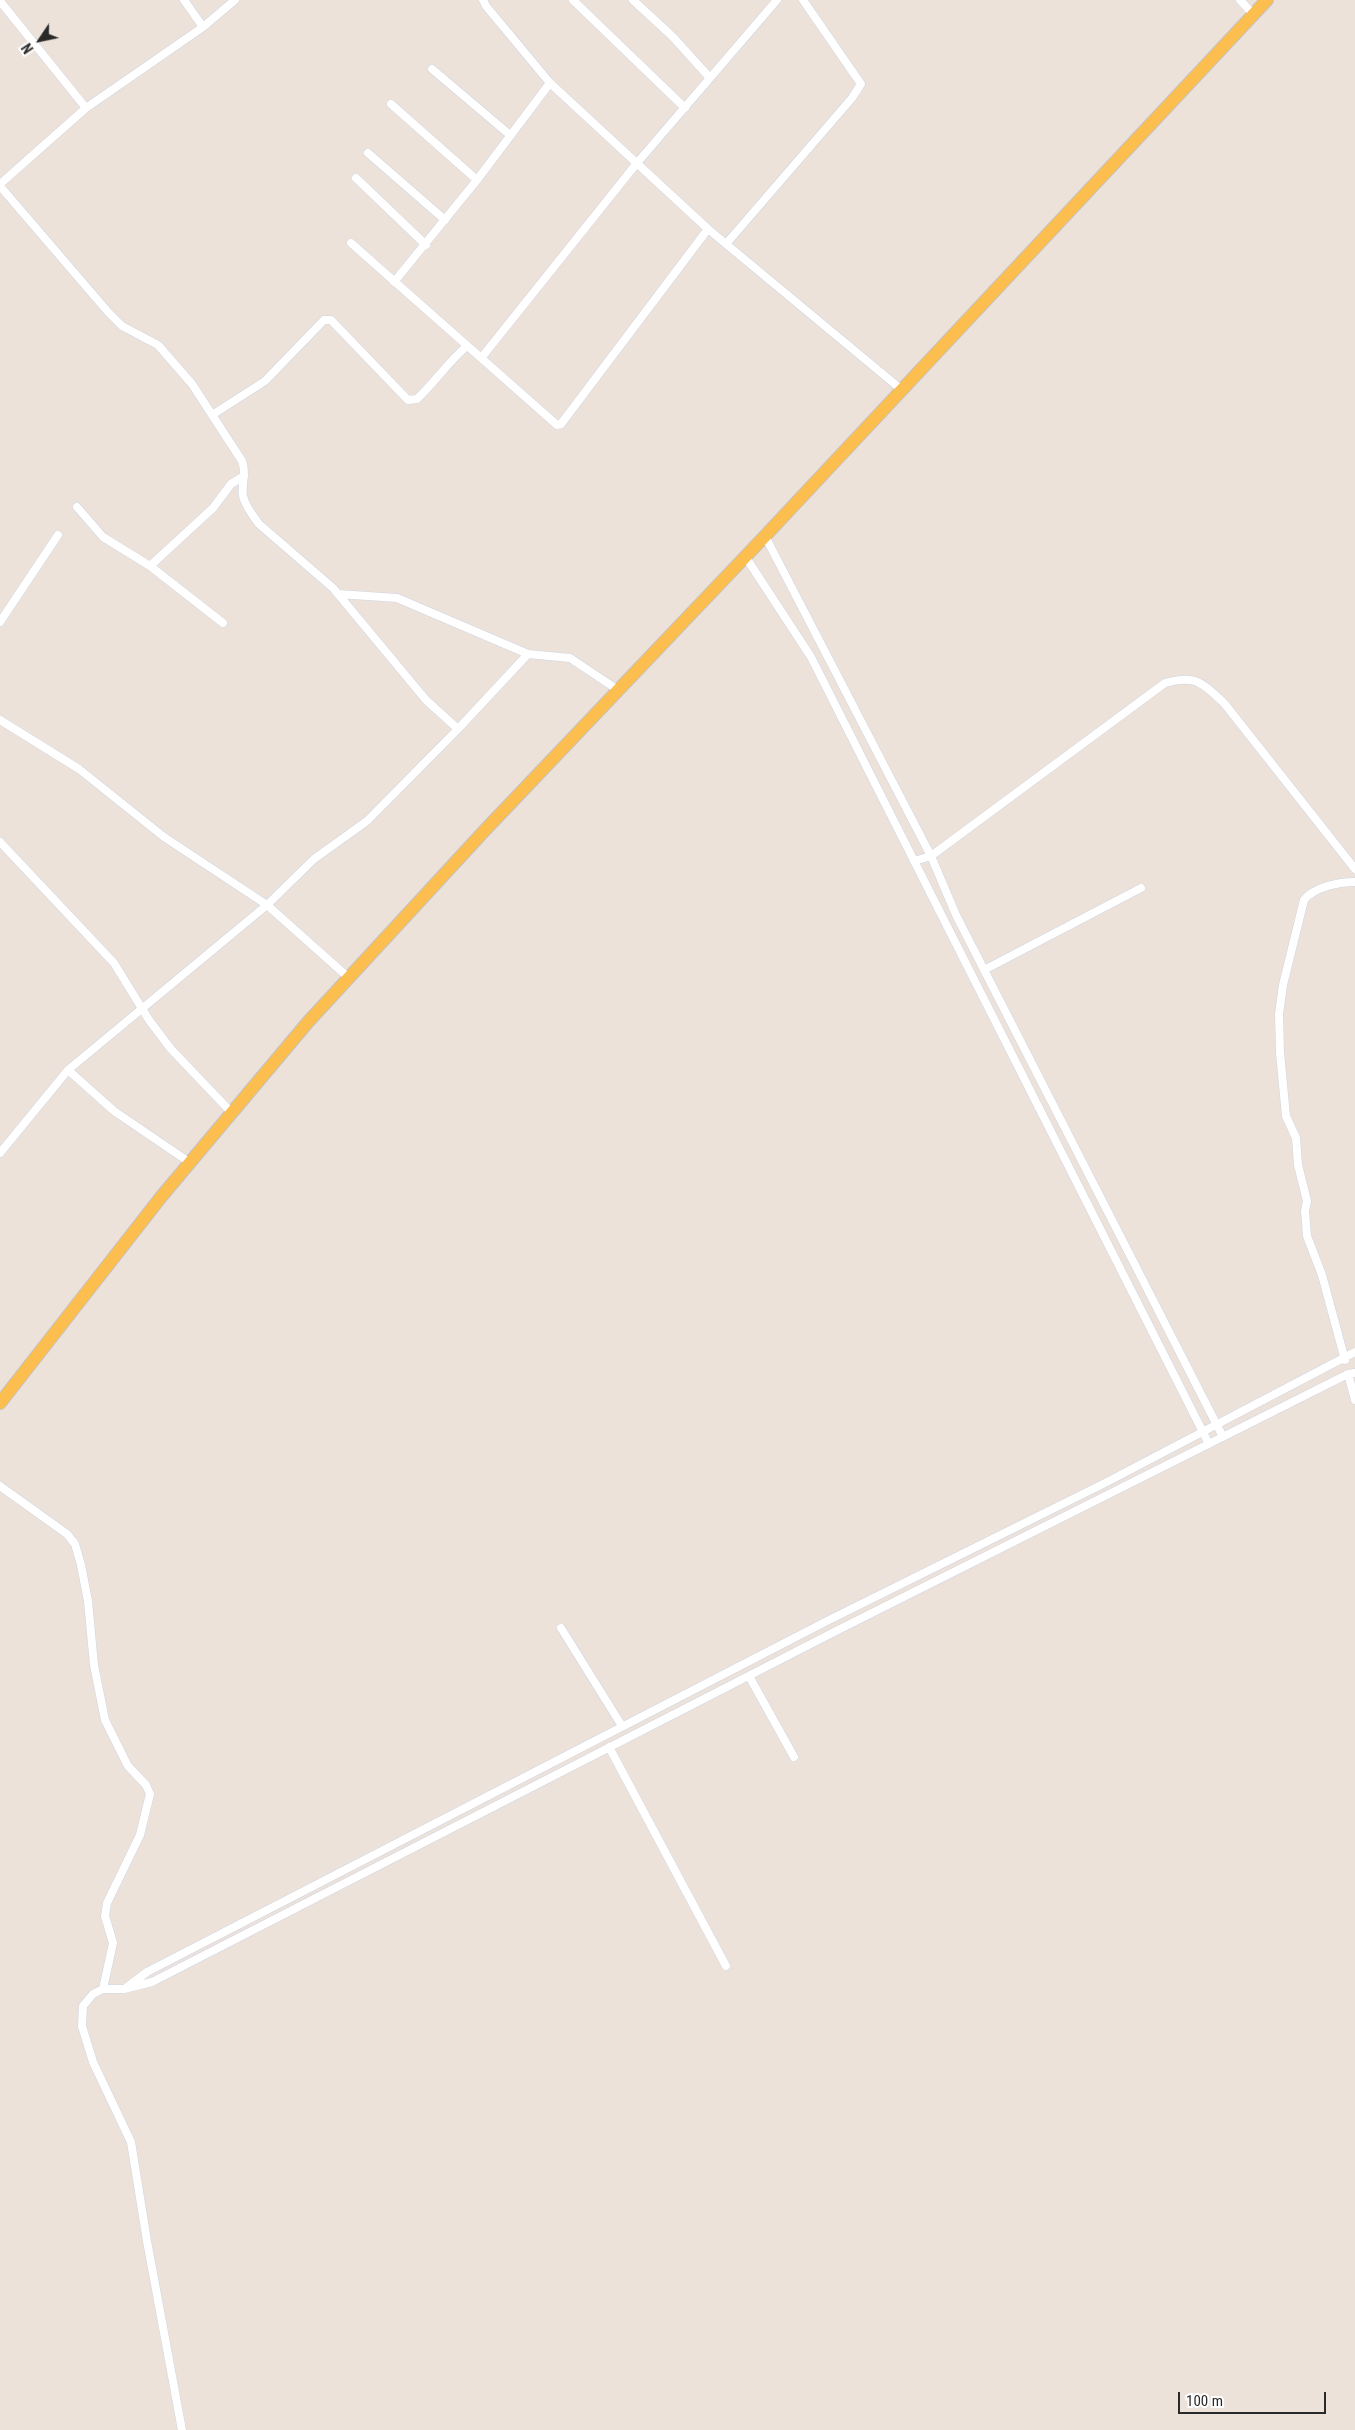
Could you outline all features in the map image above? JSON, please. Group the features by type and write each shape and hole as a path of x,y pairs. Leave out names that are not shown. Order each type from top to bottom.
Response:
{"main road":[{"path":"0,1402 189,1162 349,978 1268,0"}],"street":[{"path":"184,0 203,27"},
{"path":"235,0 203,27 86,108 0,185 122,326 158,345 192,384 242,461 246,471 243,496 259,524 325,580 426,700 458,729"},
{"path":"573,0 684,108"},
{"path":"633,0 673,37 710,78"},
{"path":"482,357 637,163 777,0"},
{"path":"726,244 852,98 861,84 803,0"},
{"path":"1240,0 1254,15"},
{"path":"0,1 86,108"},
{"path":"487,2 550,83 708,229 902,390"},
{"path":"432,69 510,134"},
{"path":"394,282 426,245 550,83"},
{"path":"392,104 476,180"},
{"path":"368,152 445,220"},
{"path":"356,178 426,245"},
{"path":"351,243 467,346 482,357 553,422 561,424 708,229"},
{"path":"212,415 265,381 324,320 331,320 408,400 417,399 436,380 446,364 467,346"},
{"path":"150,566 214,508 231,484 244,476"},
{"path":"77,507 103,537 150,566 223,623"},
{"path":"0,622 58,535"},
{"path":"765,536 931,856 956,915 1223,1437"},
{"path":"745,556 811,657 1209,1444"},
{"path":"338,594 398,598 528,654 570,658 618,690"},
{"path":"0,1153 68,1070 267,905 314,859 367,821 458,729 528,654"},
{"path":"914,860 931,856 1165,683 1183,678 1203,684 1224,703 1355,869"},
{"path":"0,720 79,769 164,837 267,905 349,978"},
{"path":"0,842 114,963 141,1008 170,1049 231,1112"},
{"path":"1345,1360 1322,1275 1307,1236 1305,1211 1307,1201 1298,1165 1298,1144 1286,1116 1280,1053 1279,1014 1283,985 1304,900 1310,894 1334,885 1355,882"},
{"path":"984,970 1141,888"},
{"path":"68,1070 114,1111 189,1162"},
{"path":"124,1989 156,1967 827,1621 1345,1360 1355,1352"},
{"path":"182,2430 147,2241 131,2142 93,2062 82,2026 83,2006 88,1998 103,1989 124,1989 152,1982 749,1676 1352,1374 1355,1400"},
{"path":"0,1486 67,1534 75,1544 88,1601 94,1665 105,1720 128,1766 146,1785 150,1794 140,1835 107,1903 105,1916 113,1943 103,1989"},
{"path":"561,1628 622,1726"},
{"path":"749,1676 794,1757"},
{"path":"609,1747 726,1966"}]}
